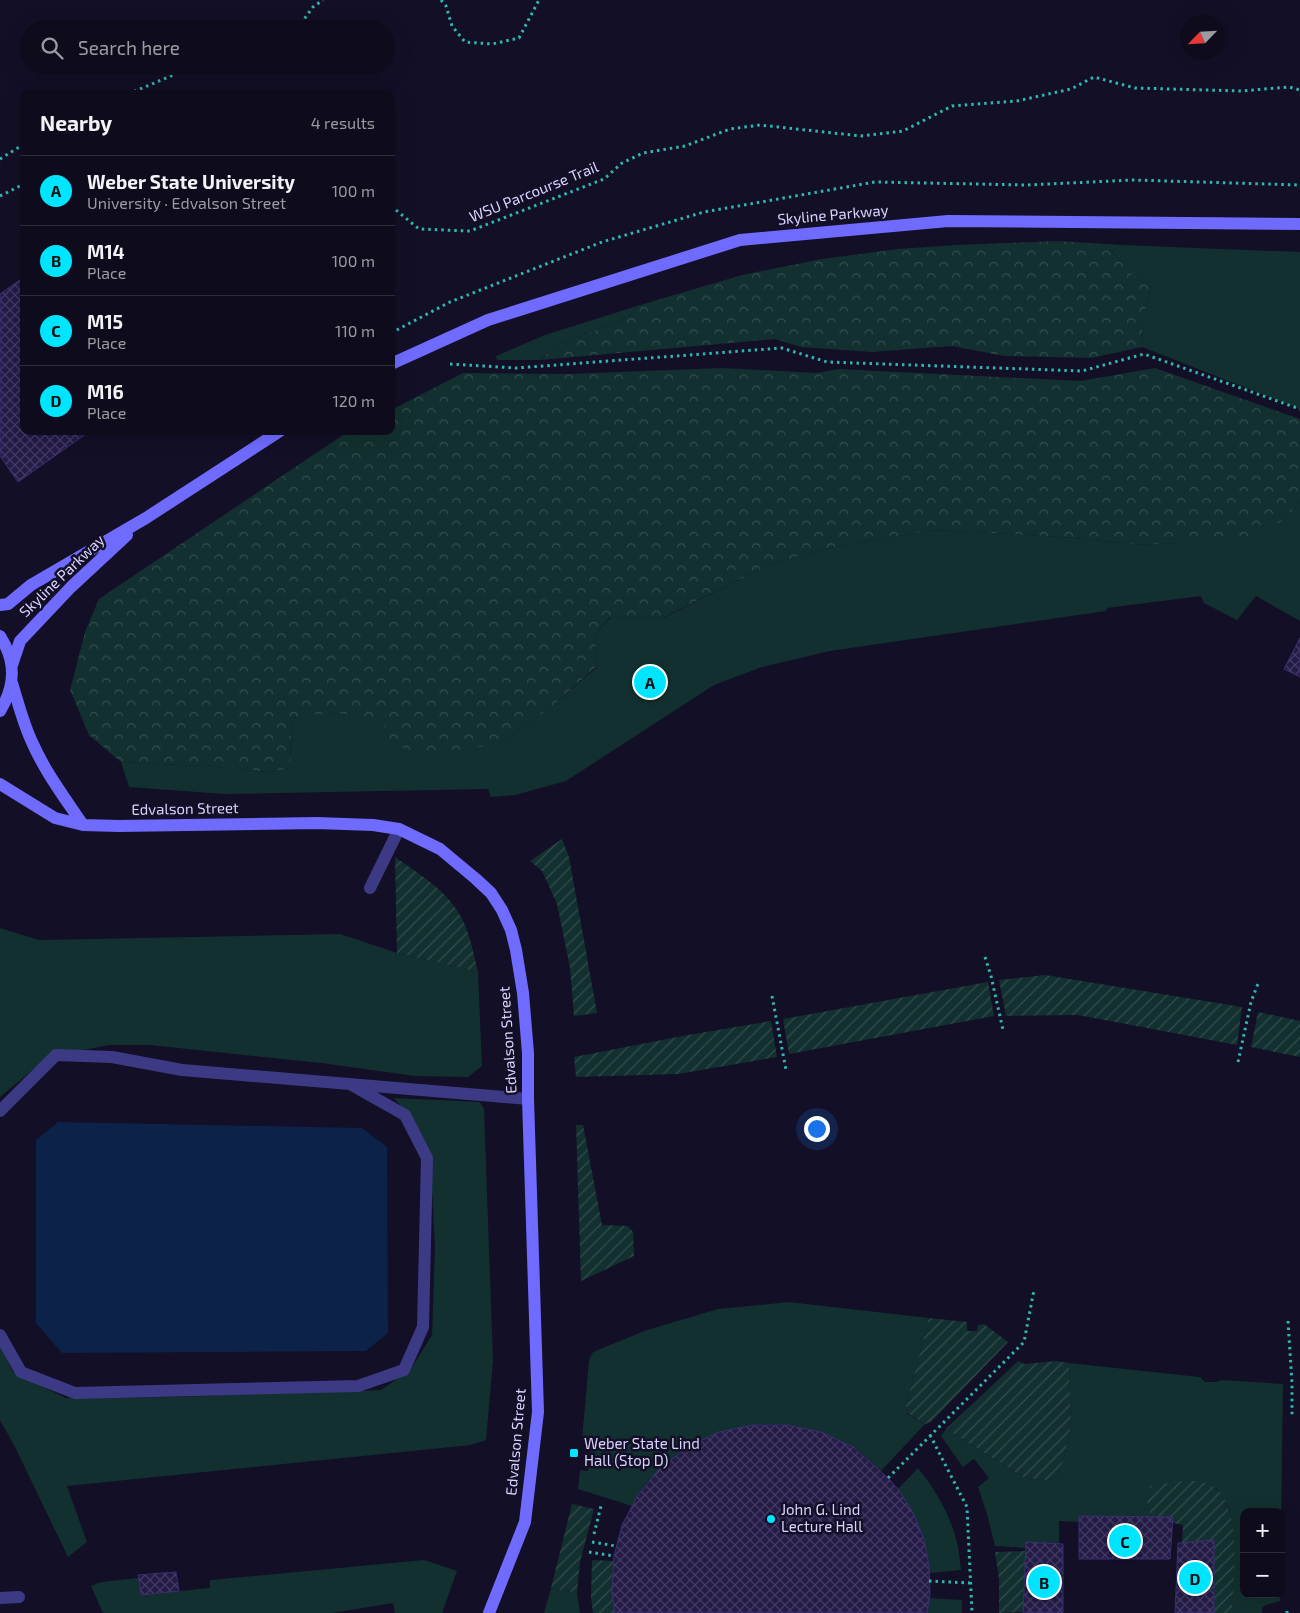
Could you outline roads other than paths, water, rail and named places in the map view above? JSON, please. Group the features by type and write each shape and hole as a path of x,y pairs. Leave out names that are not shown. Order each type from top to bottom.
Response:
{"street":[{"name":"Skyline Parkway","path":"395,362 488,320 740,240 948,220 1300,224"},
{"name":"Skyline Parkway","path":"0,606 8,604 31,585 146,518 274,435"},
{"name":"Skyline Parkway","path":"12,665 20,641 49,609 146,518"},
{"path":"0,636 7,648 12,665 12,682 21,715 32,743 49,776 83,825"},
{"path":"0,711 7,700 12,682"},
{"name":"Edvalson Street","path":"0,784 55,818 83,825 317,823 373,825 399,829 440,849 491,893 502,910 511,930 516,950 523,993 528,1053 538,1412 525,1522 489,1613"},
{"path":"370,888 399,829"},
{"path":"0,1111 56,1056 112,1057 182,1070 528,1099"},
{"path":"0,1335 21,1372 74,1393 358,1386 404,1370 423,1327 427,1158 405,1115 350,1084"},
{"path":"0,1598 19,1597"}],"water":[{"path":"58,1122 362,1128 387,1147 388,1333 366,1351 62,1353 36,1323 36,1140"}],"place":[{"name":"Weber State University","path":"650,682"},
{"name":"Weber State Lind Hall (Stop D)","path":"574,1453"},
{"name":"John G. Lind Lecture Hall","path":"771,1519"},
{"name":"M15","path":"1125,1541"},
{"name":"M16","path":"1195,1578"},
{"name":"M14","path":"1044,1582"}]}
